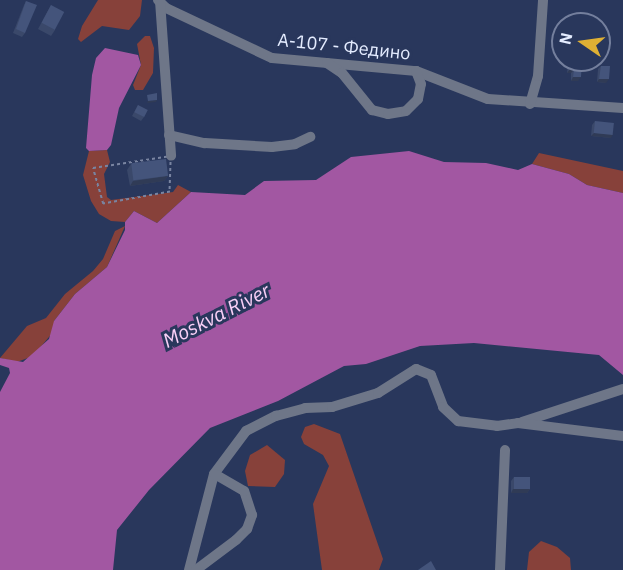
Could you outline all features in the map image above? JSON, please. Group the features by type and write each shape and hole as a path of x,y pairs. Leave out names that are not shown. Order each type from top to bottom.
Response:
{"street":[{"path":"159,0 171,156"},
{"name":"А-107 - Федино","path":"159,0 166,8 272,58 416,71 488,99 530,104 623,108"},
{"path":"530,104 538,76 543,0"},
{"path":"327,63 342,73 372,110 388,114 406,111 418,99 421,84 416,71"},
{"path":"169,135 205,143 272,147 295,144 310,137"},
{"path":"189,570 214,474 231,447 246,431 261,423 305,408 332,407 378,393 416,369 431,375 443,407 458,421 489,426 518,423 623,389"},
{"path":"518,423 623,436"},
{"path":"500,570 505,450"},
{"path":"196,570 242,534 252,515 244,491 214,474"}],"path":[{"path":"171,156 170,192 103,204 93,168 171,156"}],"shaded area":[{"path":"98,0 142,0 140,16 129,30 102,26 81,42 78,39 82,26"},
{"path":"145,36 150,36 154,48 153,73 143,90 135,90 133,85 141,65 137,44"},
{"path":"107,150 110,162 104,174 107,197 111,200 173,192 178,185 191,192 157,223 134,211 125,222 111,221 99,214 91,201 83,175 89,151"},
{"path":"539,153 623,171 623,193 587,185 569,174 532,164"},
{"path":"125,226 107,267 75,294 54,321 54,331 33,356 17,362 0,358 27,326 46,318 65,294 93,271 103,259 115,231"},
{"path":"314,424 340,434 383,559 379,570 322,570 313,504 329,466 323,455 304,444 301,437 305,427"},
{"path":"267,445 285,460 284,474 275,487 248,486 245,471 250,455"},
{"path":"541,541 557,547 570,558 571,570 527,570 529,552"}],"water":[{"path":"105,48 138,55 141,65 119,108 111,145 107,150 89,151 86,148 92,75 96,58"},
{"name":"Moskva River","path":"409,151 444,162 486,163 518,170 532,164 569,174 587,185 623,193 623,375 599,355 474,343 420,346 366,364 344,366 278,401 210,428 149,490 117,530 113,570 0,570 0,392 10,373 9,368 0,365 0,358 23,362 49,339 54,321 75,294 107,267 125,230 125,222 134,211 157,223 191,192 245,195 264,181 316,180 351,157"}],"building":[{"path":"26,1 37,5 25,33 16,29"},
{"path":"51,5 64,12 55,30 42,23"},
{"path":"574,72 581,72 581,77 573,77"},
{"path":"600,72 610,72 609,79 599,79"},
{"path":"157,93 157,100 148,101 147,95"},
{"path":"138,105 148,110 144,117 134,112"},
{"path":"595,121 614,123 613,135 594,133"},
{"path":"166,159 168,176 133,180 131,163"},
{"path":"514,477 530,477 530,489 514,489"},
{"path":"431,561 436,570 418,570"}]}
